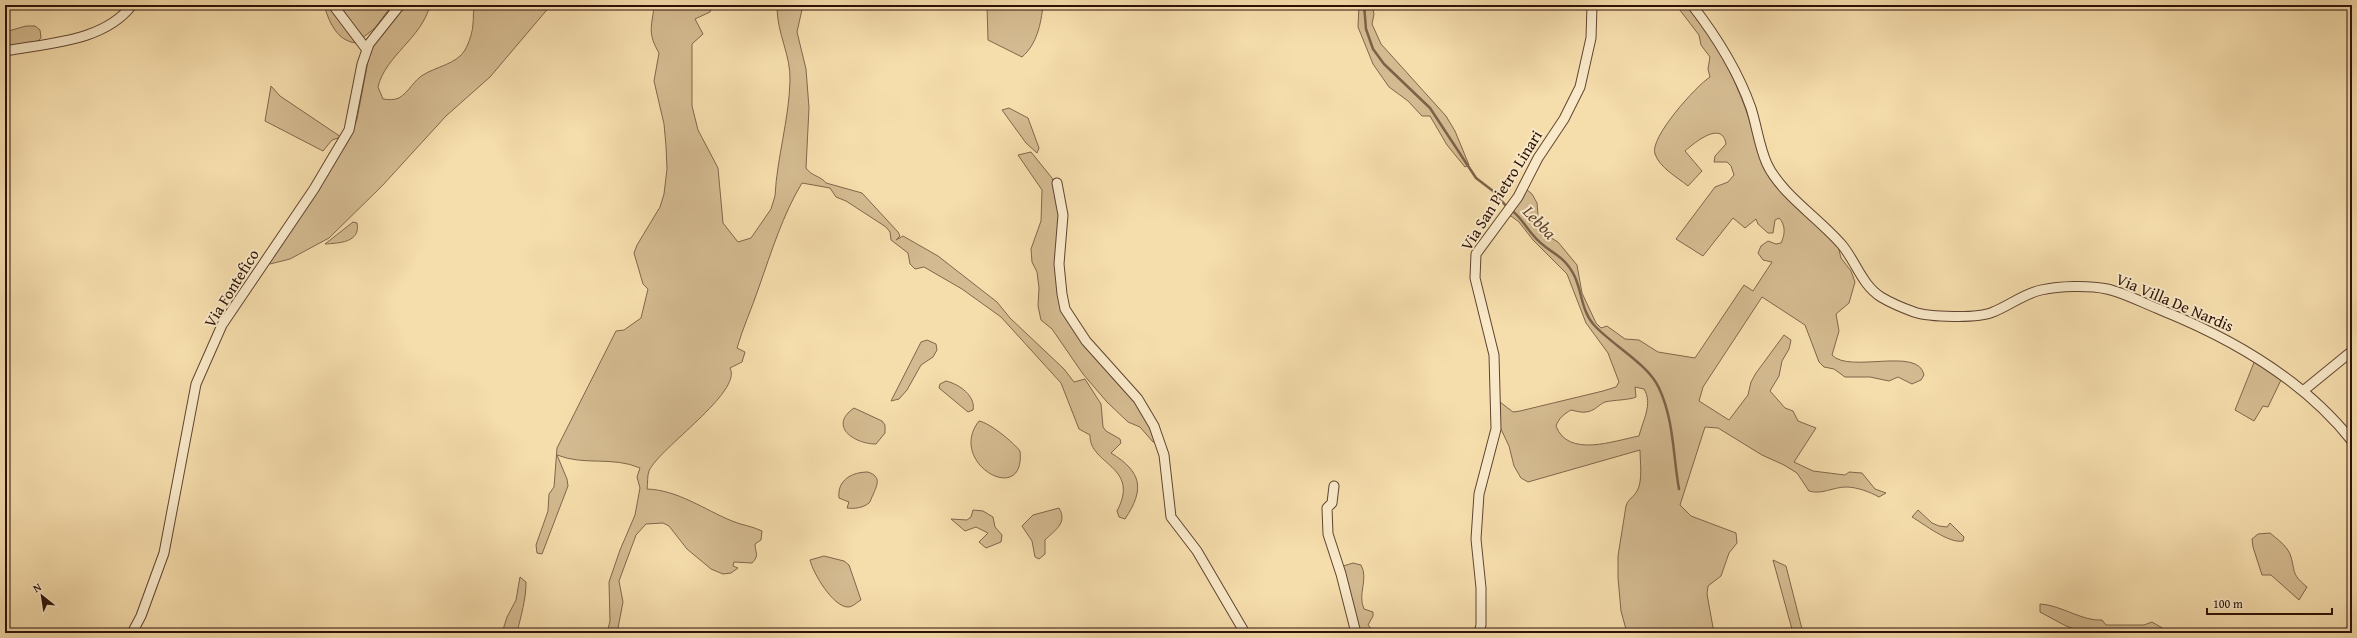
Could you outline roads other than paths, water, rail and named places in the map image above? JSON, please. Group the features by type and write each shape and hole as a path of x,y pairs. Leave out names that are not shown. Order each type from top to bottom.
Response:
{"street":[{"path":"5,51 73,38 95,32 116,21 132,5"},
{"path":"333,5 367,50"},
{"name":"Via Fontefico","path":"132,633 141,616 164,553 194,391 222,325 314,189 349,130 369,44 400,5"},
{"name":"Via San Pietro Linari","path":"1479,633 1481,625 1480,588 1476,539 1479,494 1496,428 1496,421 1494,355 1475,278 1474,262 1476,254 1510,209 1538,158 1564,119 1580,88 1591,38 1592,5"},
{"name":"Via Villa De Nardis","path":"1692,5 1722,47 1732,67 1751,109 1768,165 1778,181 1844,247 1870,289 1883,298 1915,312 1956,316 1990,314 2026,295 2041,290 2086,288 2107,289 2203,327 2234,343 2302,391 2334,417 2352,441"},
{"path":"1057,183 1063,215 1059,264 1062,294 1066,309 1086,341 1138,399 1154,426 1164,455 1171,517 1197,551 1245,633"},
{"path":"2302,391 2352,351"},
{"path":"1334,486 1332,502 1327,508 1328,534 1342,574 1356,633"}],"waterway":[{"name":"Lebba","path":"1364,5 1366,29 1373,49 1384,64 1430,108 1476,178 1493,191 1507,207"},
{"name":"Lebba","path":"1511,210 1530,232 1544,246 1560,258 1570,269 1575,277 1587,314 1594,325 1647,371 1654,379 1664,400 1668,413 1679,489"}]}
